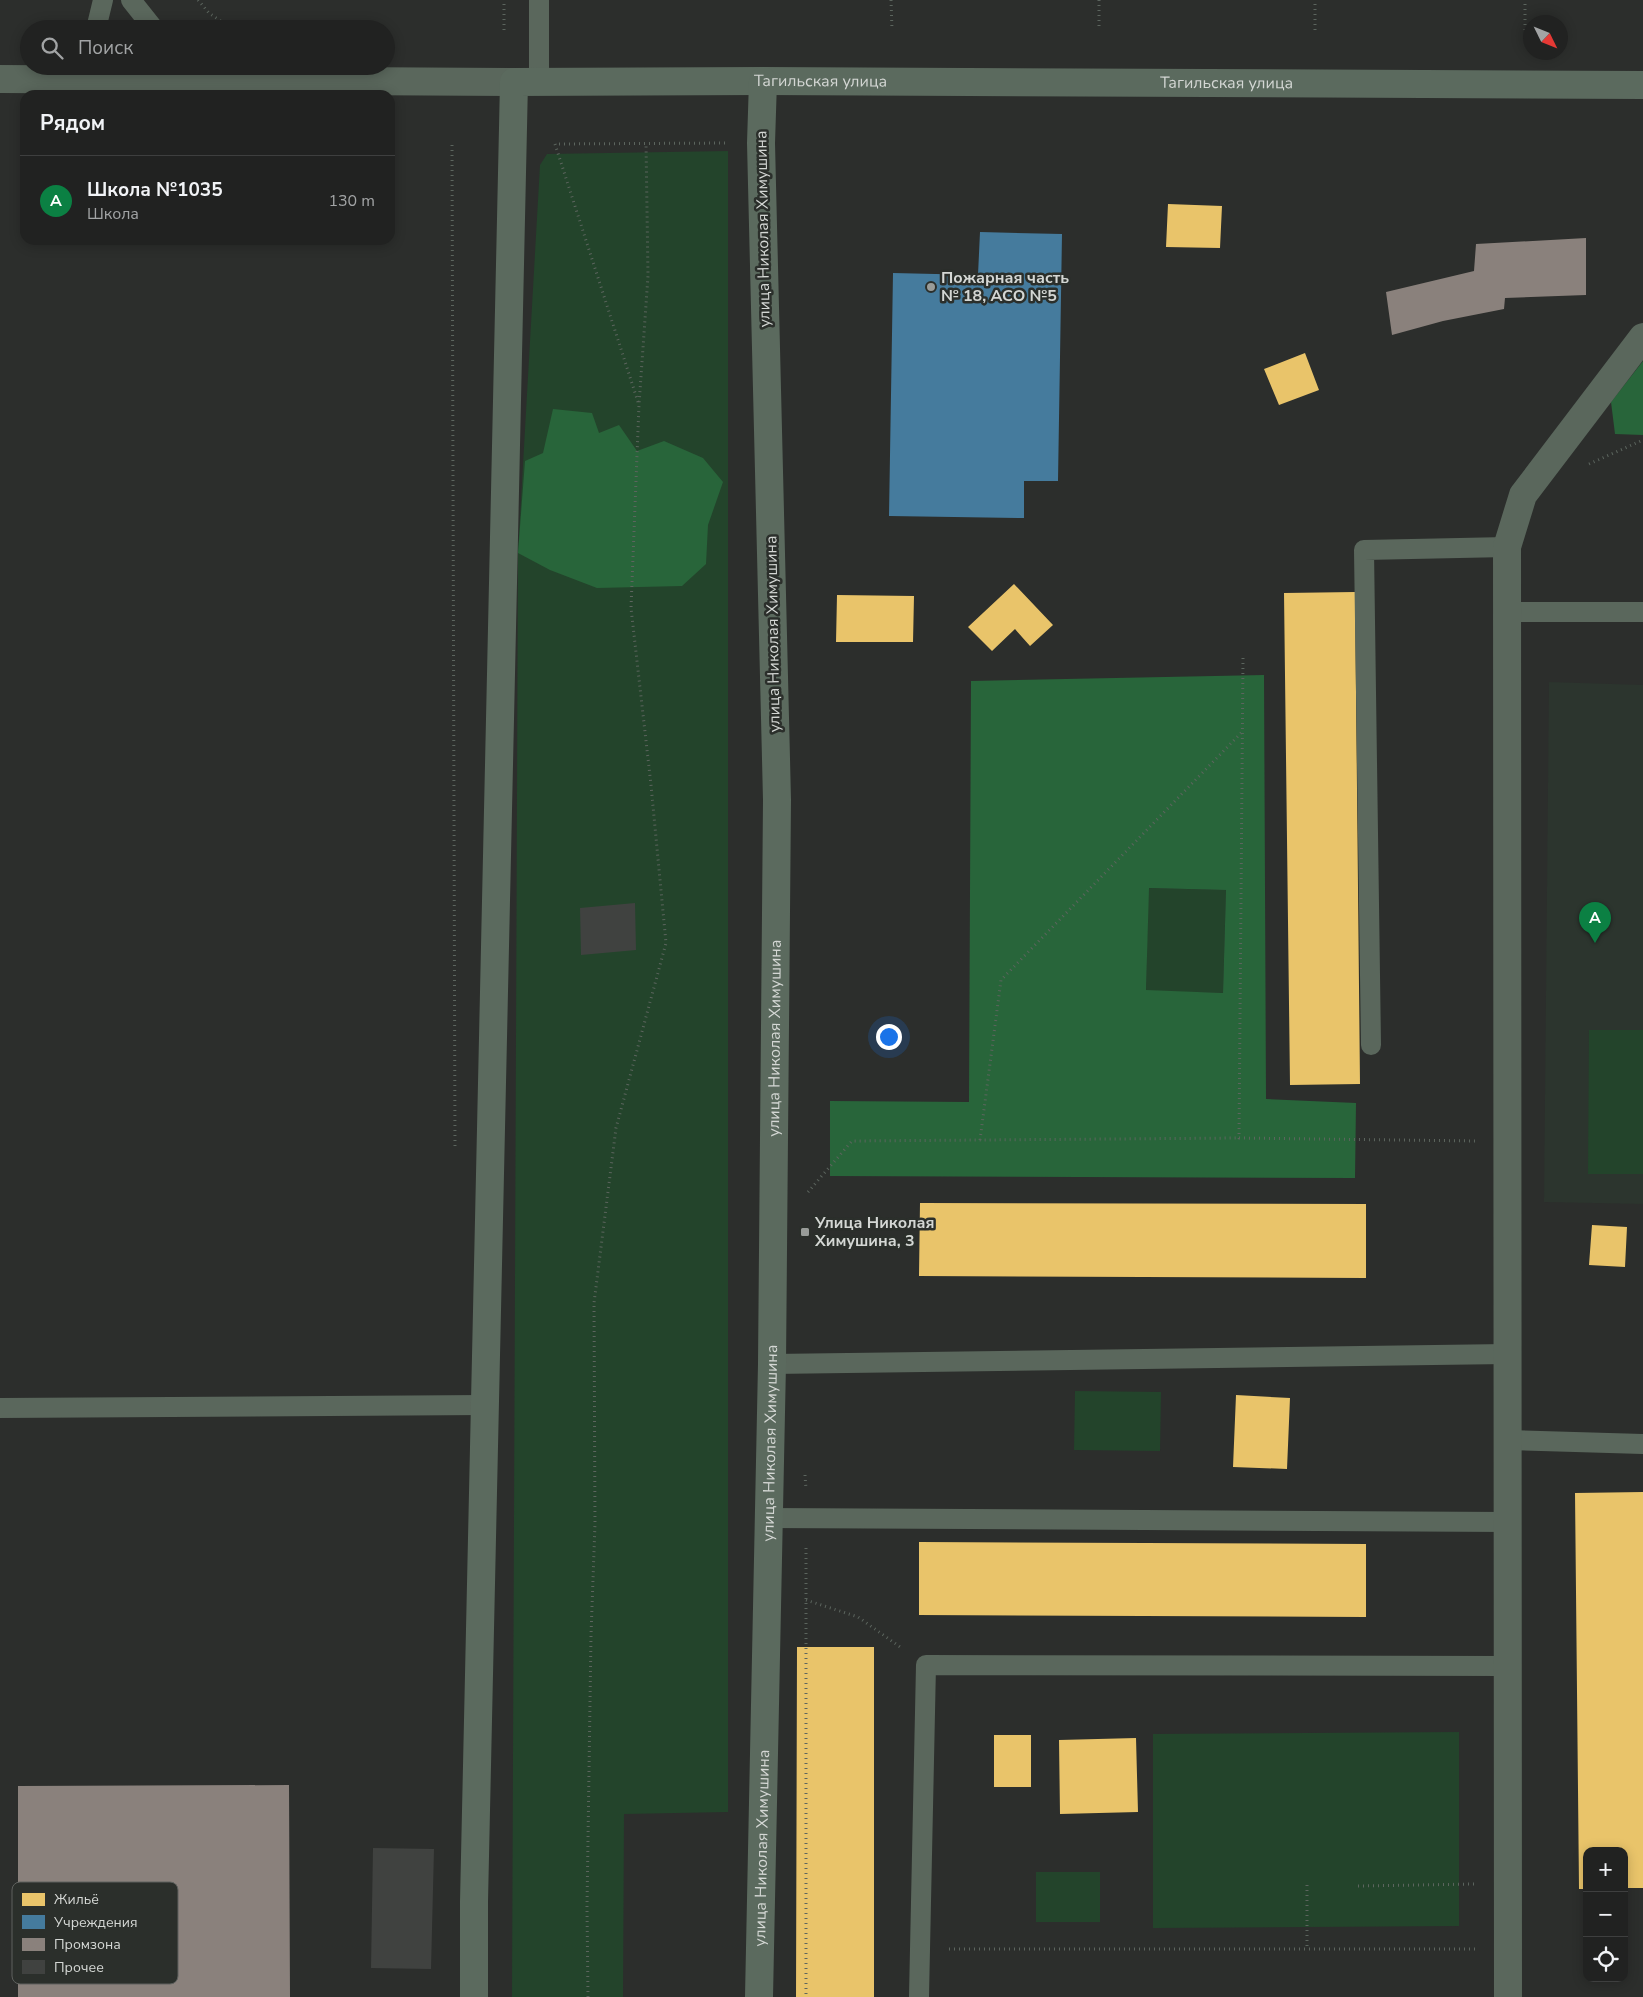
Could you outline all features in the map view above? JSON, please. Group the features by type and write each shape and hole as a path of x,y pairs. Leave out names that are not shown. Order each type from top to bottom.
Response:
{"main road":[{"name":"Тагильская улица","path":"526,82 764,81 1643,85"},
{"name":"улица Николая Химушина","path":"759,1997 772,1364 777,800 761,144 764,81"},
{"path":"474,1997 474,1892 485,1405 526,82"}],"street":[{"name":"Тагильская улица","path":"0,79 56,75"},
{"name":"Тагильская улица","path":"137,75 243,79 372,88 526,82"},
{"path":"1508,1997 1507,547 1523,495 1643,337"}],"lane":[{"path":"98,20 103,0"},
{"path":"131,0 147,20"},
{"path":"526,82 539,0"},
{"path":"235,75 243,79"},
{"path":"1371,1045 1364,550 1507,547"},
{"path":"1506,612 1643,612"},
{"path":"772,1364 1507,1354"},
{"path":"0,1408 485,1405"},
{"path":"1508,1440 1643,1444"},
{"path":"768,1518 1508,1522"},
{"path":"919,1997 926,1665 1508,1666"}],"path":[{"path":"198,0 220,20"},
{"path":"504,0 504,30"},
{"path":"891,0 892,30"},
{"path":"1099,0 1099,30"},
{"path":"1315,30 1316,0"},
{"path":"1525,0 1525,15"},
{"path":"588,1997 587,1907 595,1524 594,1303 616,1128 666,943 651,785 630,608 639,405 648,276 646,143"},
{"path":"639,405 555,144 729,143"},
{"path":"452,145 455,1158"},
{"path":"1239,1138 1243,658"},
{"path":"980,1140 1001,980 1242,731"},
{"path":"806,1193 852,1141 1239,1138 1507,1142"},
{"path":"806,1600 858,1617 926,1665"},
{"path":"1358,1886 1508,1883"},
{"path":"1306,1885 1307,1949"},
{"path":"920,1949 1508,1949"}],"shaded area":[{"path":"1549,682 1643,685 1643,1204 1544,1202"}],"green space":[{"path":"728,151 728,1812 624,1814 623,1997 512,1997 518,553 540,165 547,154"},
{"path":"1643,361 1643,435 1615,434 1611,402"},
{"path":"553,409 592,413 599,433 619,425 637,451 664,441 703,458 723,482 708,525 706,564 682,586 597,588 550,570 518,553 525,461 543,453"},
{"path":"1264,675 1266,1099 1356,1103 1355,1178 830,1176 830,1101 969,1102 971,681","holes":["1149,888 1226,890 1223,993 1146,990"]},
{"path":"1148,888 1226,890 1223,993 1146,991"},
{"path":"1589,1030 1643,1030 1643,1174 1588,1174"},
{"path":"1075,1391 1161,1392 1160,1451 1074,1450"},
{"path":"1459,1732 1459,1926 1153,1928 1153,1734"},
{"path":"1036,1872 1100,1872 1100,1922 1036,1922"}],"building: Жильё":[{"path":"1168,204 1222,206 1220,248 1166,247"},
{"path":"1305,353 1319,390 1279,405 1264,369"},
{"path":"1014,584 1053,625 1030,646 1015,629 992,651 968,627"},
{"path":"1355,592 1360,1084 1290,1085 1284,593"},
{"path":"837,595 914,596 913,642 836,642"},
{"path":"920,1203 1366,1204 1366,1278 919,1276"},
{"path":"1592,1225 1627,1227 1625,1267 1589,1265"},
{"path":"1236,1395 1290,1398 1287,1469 1233,1467"},
{"path":"1643,1492 1643,1888 1628,1888 1628,1847 1583,1847 1583,1889 1579,1889 1575,1493"},
{"path":"919,1542 1366,1544 1366,1617 919,1615"},
{"path":"797,1647 874,1647 874,1997 796,1997"},
{"path":"994,1735 1031,1735 1031,1787 994,1787"},
{"path":"1136,1738 1138,1812 1060,1814 1059,1740"}],"building: Учреждения":[{"path":"980,232 1062,234 1058,481 1024,481 1024,518 889,516 893,273 978,275"}],"building: Промзона":[{"path":"1586,238 1586,295 1505,298 1504,309 1443,321 1392,335 1386,292 1474,271 1476,244"},
{"path":"289,1785 290,1997 18,1997 18,1984 178,1984 178,1882 18,1882 18,1786"}],"building: Прочее":[{"path":"635,903 636,950 581,955 580,908"},
{"path":"373,1848 434,1849 431,1969 371,1968"}],"place":[{"name":"Пожарная часть № 18, АСО №5","path":"931,287"},
{"name":"Школа №1035","path":"1595,943"},
{"name":"Улица Николая Химушина, 3","path":"805,1232"}]}
